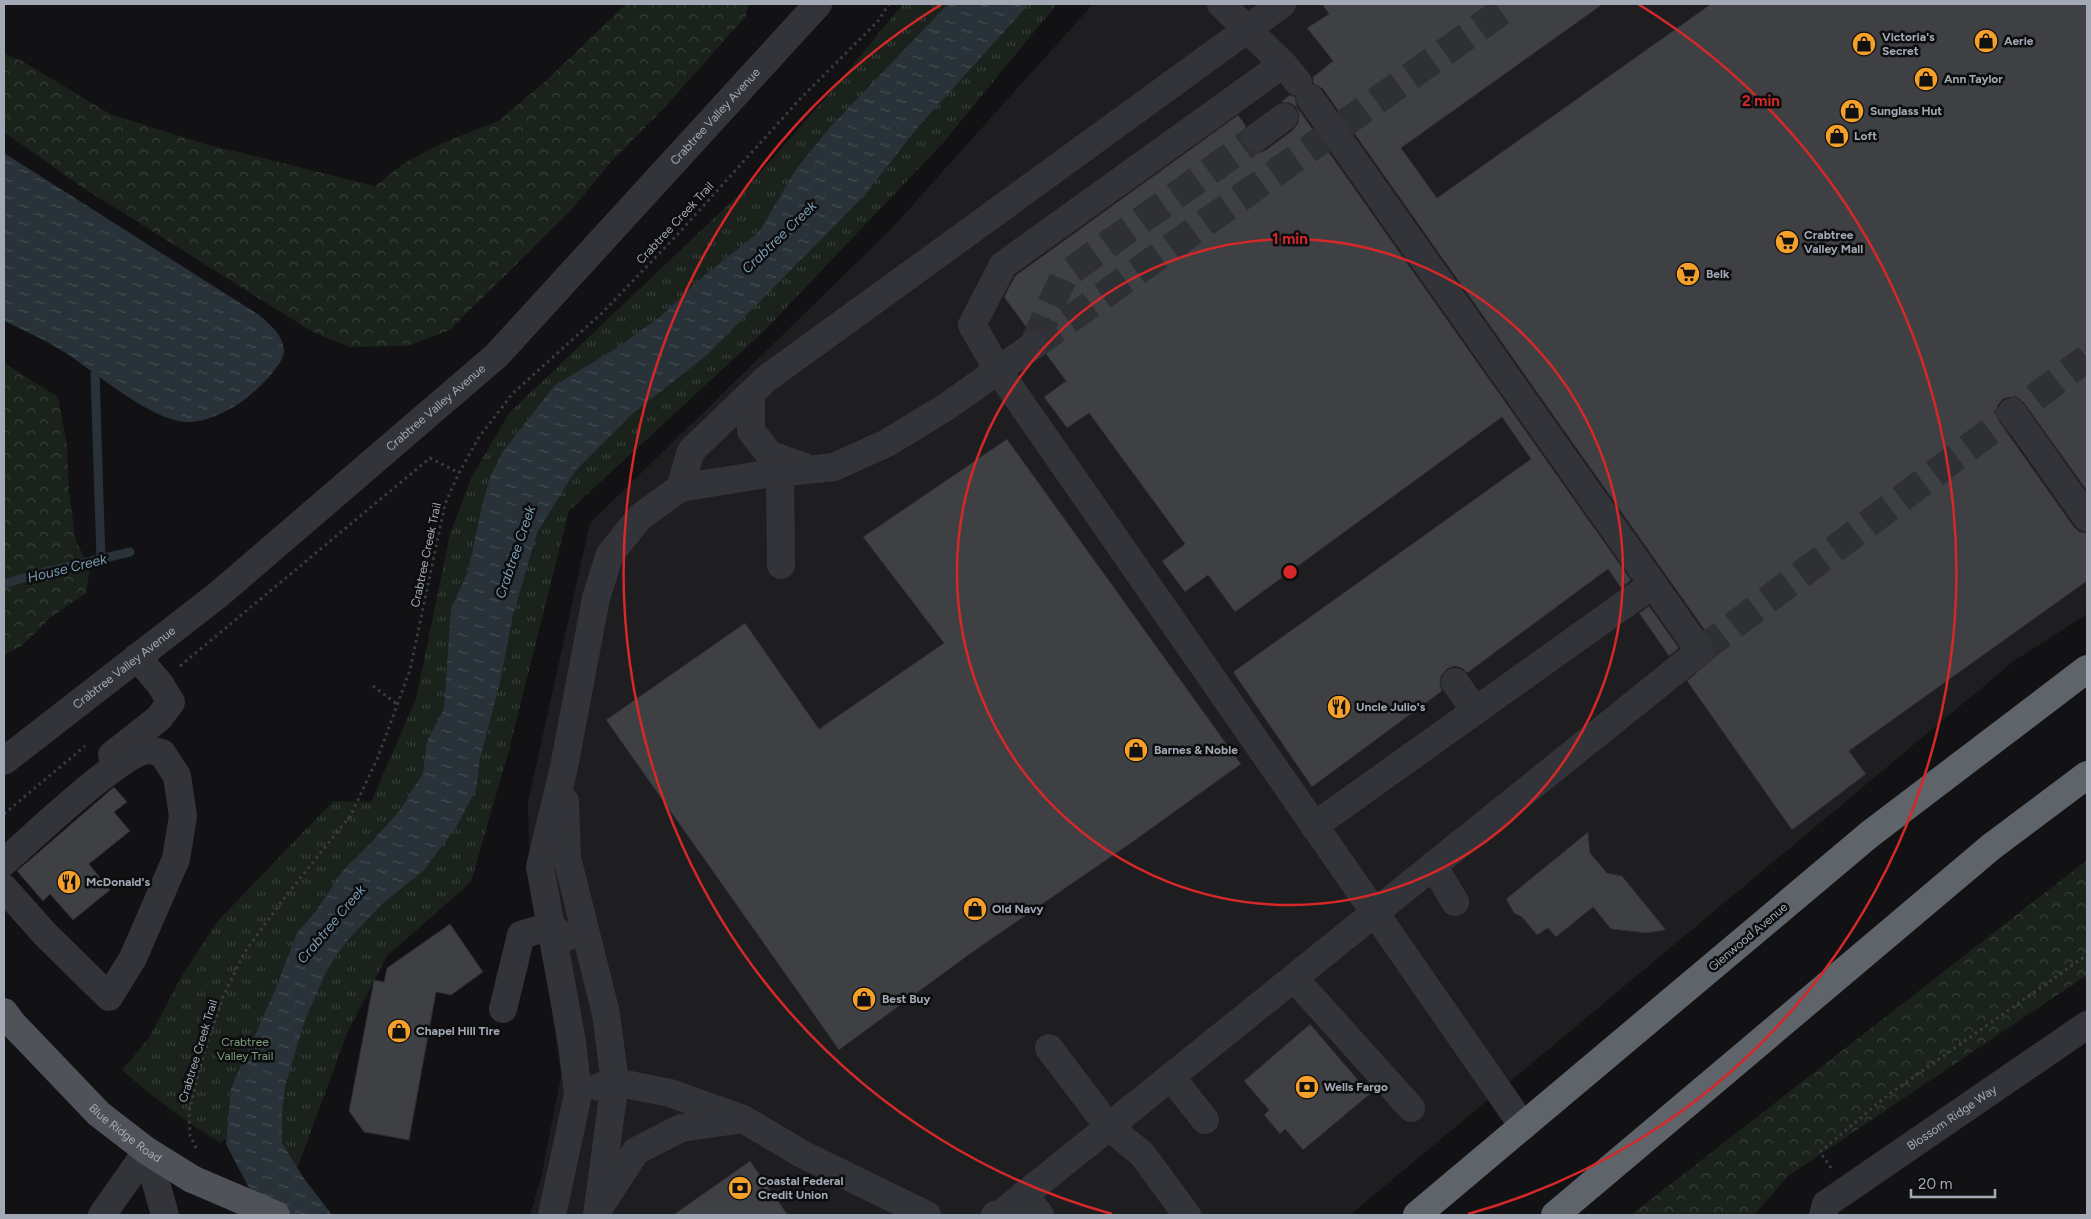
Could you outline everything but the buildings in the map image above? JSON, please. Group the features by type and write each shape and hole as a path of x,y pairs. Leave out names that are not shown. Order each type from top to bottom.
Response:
{"highway":[{"name":"Glenwood Avenue","path":"1417,1215 1870,834 2087,668"},
{"path":"1555,1215 1991,847 2087,775"}],"main road":[{"name":"Blue Ridge Road","path":"4,1012 12,1023 99,1114 147,1151 192,1179 276,1215"}],"street":[{"name":"Crabtree Valley Avenue","path":"4,761 219,594 496,355 818,4"},
{"path":"995,1215 1032,1205 1108,1126 1700,651 1297,81 1221,4"},
{"path":"680,488 691,451 766,379 1282,4"},
{"path":"1297,81 1004,265 972,326 998,370 1523,1126"},
{"path":"1257,137 1284,117"},
{"path":"552,1215 578,1094 572,1042 540,867 564,768 596,598 610,554 640,516 680,488 834,467 887,443 946,407 1034,345"},
{"path":"751,394 752,431 770,455 813,470"},
{"path":"2012,412 2087,518"},
{"path":"780,473 781,565"},
{"path":"1314,826 1653,584"},
{"path":"4,843 159,718 171,702 138,657"},
{"path":"1455,682 1475,711"},
{"path":"4,862 105,774 130,756 148,750 162,753 177,776 183,816 176,859 133,958 109,997 44,934 4,888"},
{"path":"564,768 567,858 606,1014 615,1082 597,1213"},
{"path":"1433,865 1455,902"},
{"path":"503,1009 522,935 551,926"},
{"path":"551,926 568,941 606,1014"},
{"path":"1294,978 1326,1011 1410,1108"},
{"name":"Blossom Ridge Way","path":"1824,1215 1826,1204 2087,1025"},
{"path":"1049,1048 1108,1126 1142,1154 1187,1215"},
{"path":"1171,1076 1205,1120"},
{"path":"578,1094 615,1082 670,1094 743,1119 802,1154 927,1215"},
{"path":"597,1213 636,1151 681,1128 743,1119"},
{"path":"102,1215 147,1151"},
{"path":"147,1151 165,1215"}],"path":[{"name":"Crabtree Creek Trail","path":"197,1153 190,1135 189,1112 203,1056 223,997 244,953 285,897 351,815 378,757 410,670 445,504 458,473 478,437 513,394 602,313 678,234 800,99 878,21 889,4"},
{"path":"182,665 430,458 458,473"},
{"path":"373,686 398,706"},
{"path":"4,814 86,745"},
{"path":"1834,1172 1820,1152 1888,1095 2087,955"}],"shaded area":[{"path":"1093,4 2087,4 2087,614 2014,661 1350,1215 530,1215 541,1178 561,1076 529,850 528,802 590,523 892,228"}],"green space":[{"path":"626,4 748,4 746,16 665,107 609,164 574,207 450,330 407,346 349,347 311,331 82,187 4,132 4,54 22,61 110,114 205,144 375,186 406,162 438,145 500,120 547,80"},
{"name":"Crabtree Valley Trail","path":"903,4 1057,4 942,144 764,331 569,511 508,754 471,882 387,956 348,1031 294,1177 260,1161 225,1139 221,1143 170,1109 122,1070 149,1038 180,979 217,922 333,801 371,802 416,699 450,534 472,476 510,412 749,185 823,101"},
{"path":"4,363 58,397 67,446 69,493 76,541 90,569 86,593 50,618 23,645 4,655"},
{"path":"2087,860 2087,975 1788,1176 1754,1215 1631,1215"}],"water":[{"name":"Crabtree Creek","path":"948,4 1029,4 919,126 864,196 708,354 631,415 575,471 537,533 513,615 500,682 480,759 476,790 455,829 423,871 382,904 347,941 328,968 305,1020 285,1086 282,1114 282,1143 303,1177 332,1215 263,1215 226,1144 231,1088 276,988 297,933 316,911 343,870 369,845 401,809 423,773 427,741 444,709 451,609 468,571 483,502 491,475 503,451 555,385 612,351 660,317 700,279 759,232 796,169 832,125"},
{"path":"4,153 259,315 279,335 283,345 284,351 278,366 246,398 228,410 213,417 197,421 177,421 143,406 61,350 4,321"}],"waterway":[{"path":"95,374 101,559"},
{"name":"House Creek","path":"4,584 33,575 130,552"}],"tunnel":[{"path":"1034,345 1512,4"},
{"path":"1034,343 1064,276 1257,137"},
{"path":"1700,651 2087,358"}],"place":[{"name":"Aerie","path":"1986,41"},
{"name":"Victoria's Secret","path":"1864,44"},
{"name":"Ann Taylor","path":"1926,79"},
{"name":"Sunglass Hut","path":"1852,111"},
{"name":"Loft","path":"1837,136"},
{"name":"Crabtree Valley Mall","path":"1787,242"},
{"name":"Belk","path":"1688,274"},
{"name":"Uncle Julio's","path":"1339,707"},
{"name":"Barnes & Noble","path":"1136,750"},
{"name":"McDonald's","path":"69,882"},
{"name":"Old Navy","path":"975,909"},
{"name":"Best Buy","path":"864,999"},
{"name":"Chapel Hill Tire","path":"399,1031"},
{"name":"Wells Fargo","path":"1307,1087"},
{"name":"Coastal Federal Credit Union","path":"740,1188"}]}
